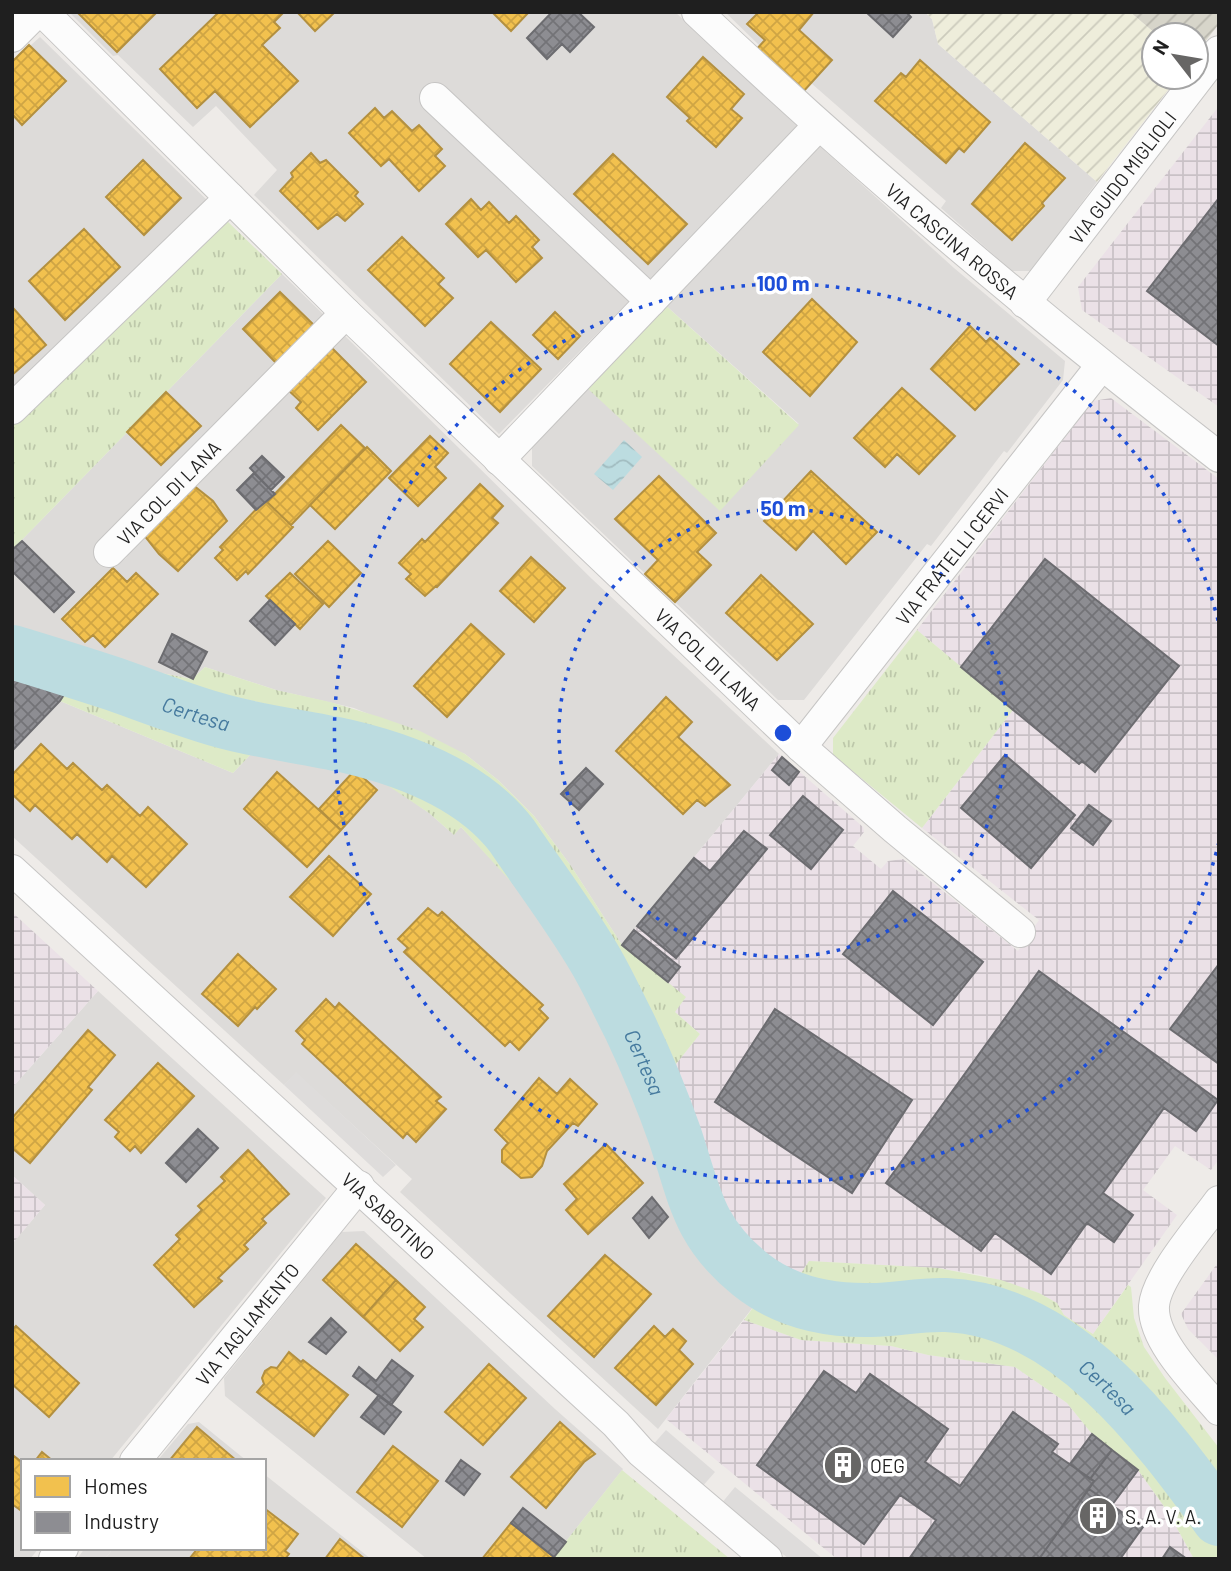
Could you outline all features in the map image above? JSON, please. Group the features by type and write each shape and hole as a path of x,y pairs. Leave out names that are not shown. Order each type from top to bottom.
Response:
{"street":[{"path":"12,37 37,12"},
{"name":"VIA COL DI LANA","path":"43,12 346,313 801,747 1020,932"},
{"name":"VIA CASCINA ROSSA","path":"696,12 819,125 1025,303 1219,457"},
{"name":"VIA GUIDO MIGLIOLI","path":"1025,303 1219,51"},
{"path":"435,98 651,301"},
{"path":"499,460 819,125"},
{"path":"12,409 230,198"},
{"name":"VIA COL DI LANA","path":"109,552 346,313"},
{"name":"VIA FRATELLI CERVI","path":"801,747 1101,366"},
{"name":"VIA SABOTINO","path":"12,870 617,1424 640,1452 767,1559"},
{"name":"VIA TAGLIAMENTO","path":"137,1459 359,1186"},
{"path":"1219,1201 1168,1271 1154,1306 1155,1317 1166,1343 1219,1410"}],"shaded area":[{"path":"69,12 675,12 804,132 654,278 639,278 633,297 499,434 254,195 277,170 216,106 193,127 118,55 113,56"},
{"path":"725,12 925,12 932,19 938,44 1097,182 1031,271 1012,271 941,208 946,201 811,83 755,51 759,45"},
{"path":"1130,12 1219,12 1219,24 1210,35 1210,21 1141,21"},
{"path":"40,37 211,204 12,396 12,62"},
{"path":"1219,106 1219,407 1082,310 1078,287"},
{"path":"815,142 954,268 1065,361 1063,380 1007,453 1004,451 931,546 927,544 804,700 778,700 532,466 532,447 587,388 799,424 664,304"},
{"path":"282,274 325,316 112,539 95,549 114,568 126,558 142,533 188,481 196,486 344,335 592,579 779,754 622,945 571,866 534,816 498,780 465,754 354,708 276,690 205,667 192,679 104,662 25,642 12,628 12,550"},
{"path":"1111,398 1219,479 1219,1159 1211,1170 1175,1146 1143,1190 1177,1215 1093,1334 1064,1315 1057,1303 1039,1293 982,1275 938,1268 809,1261 800,1275 778,1269 766,1261 738,1234 719,1206 701,1168 668,1074 700,1034 674,1011 622,945 779,754 863,827 864,832 853,846 881,869 888,861 903,859 1018,951 1039,920 922,828 1013,710 917,630 1093,401"},
{"path":"60,701 233,773 254,751 316,755 360,768 363,765 391,776 385,782 429,813 453,834 461,827 533,904 544,918 612,1041 690,1232 711,1261 757,1302 658,1429 400,1192 412,1179 296,1073 284,1085 12,836 12,751"},
{"path":"12,912 98,991 12,1088"},
{"path":"98,991 326,1198 112,1459 21,1459 21,1550 37,1550 30,1559 12,1559 12,1244 45,1205 12,1175 12,1088"},
{"path":"296,1072 396,1165 383,1177 284,1085"},
{"path":"12,1175 45,1205 12,1244"},
{"path":"364,1231 623,1469 552,1559 427,1559 225,1396 224,1378 342,1232"},
{"path":"1219,1261 1219,1360 1188,1329 1181,1314"},
{"path":"744,1320 801,1340 891,1346 928,1355 1015,1367 1067,1403 1092,1434 1138,1470 1168,1512 1194,1559 837,1559 666,1419"},
{"path":"199,1422 245,1459 159,1459 188,1424"},
{"path":"666,1430 715,1472 701,1488 651,1447"},
{"path":"266,1476 371,1559 105,1559 112,1550 266,1550"},
{"path":"735,1487 823,1559 789,1559 721,1504"},
{"path":"84,1550 112,1550 105,1559 77,1559"}],"green space":[{"path":"925,12 1130,12 1141,21 1140,91 1167,91 1097,182 938,44 932,19"},
{"path":"225,219 282,274 12,550 12,418"},
{"path":"664,304 799,425 720,511 587,388"},
{"path":"917,630 1013,710 922,828 833,755 833,738"},
{"path":"104,662 192,679 205,667 276,690 380,717 420,731 465,754 498,780 534,816 571,866 622,945 686,997 675,1012 700,1034 668,1074 645,1016 620,970 517,820 483,789 435,759 377,734 318,716 188,686"},
{"path":"12,667 200,736 254,751 233,773 60,701 12,673"},
{"path":"391,776 455,805 477,820 498,856 536,903 544,918 461,827 454,835 429,813 384,783"},
{"path":"809,1261 938,1268 1001,1280 1039,1293 1057,1303 1064,1315 1093,1334 1128,1285 1131,1287 1134,1318 1144,1347 1219,1448 1219,1494 1162,1425 1112,1373 1083,1347 1032,1311 1000,1297 943,1285 914,1285 889,1293 849,1294 825,1290 778,1269 800,1275"},
{"path":"757,1302 799,1316 842,1322 930,1314 959,1316 998,1325 1030,1340 1078,1378 1165,1471 1219,1538 1219,1559 1194,1559 1168,1512 1138,1470 1092,1434 1067,1403 1015,1367 928,1355 891,1346 801,1340 744,1320"},
{"path":"622,1470 730,1559 552,1559"}],"water":[{"path":"624,440 642,457 613,490 594,474"}],"building: Homes":[{"path":"77,12 153,12 155,14 117,52"},
{"path":"219,12 284,12 274,22 280,28 262,45 298,81 250,127 215,91 197,108 160,69"},
{"path":"297,12 335,12 315,31"},
{"path":"492,12 529,12 511,31"},
{"path":"759,12 814,12 799,30 832,60 802,93 755,51 765,40 747,24"},
{"path":"29,45 66,81 22,125 12,114 12,62"},
{"path":"703,57 744,94 731,109 742,118 716,147 687,121 690,118 667,97"},
{"path":"920,60 990,122 964,152 959,148 946,163 875,101 901,73 906,77"},
{"path":"375,108 384,118 392,111 412,131 419,125 442,149 435,156 445,166 419,191 389,159 381,166 349,133"},
{"path":"1025,143 1065,178 1042,203 1044,206 1012,240 972,204"},
{"path":"311,153 320,163 326,160 358,192 355,196 363,204 345,221 337,214 318,229 280,191 293,177 291,173"},
{"path":"613,154 687,224 648,264 574,194"},
{"path":"143,160 181,198 144,235 106,197"},
{"path":"471,199 481,210 489,202 509,223 516,216 539,240 532,247 542,258 516,282 486,250 478,257 446,224"},
{"path":"84,229 120,267 65,320 29,281"},
{"path":"402,237 444,278 438,284 453,298 425,326 368,270"},
{"path":"280,292 317,328 279,366 243,329"},
{"path":"812,299 857,342 810,396 763,352"},
{"path":"14,309 46,345 12,375 12,311"},
{"path":"555,312 580,336 558,359 533,335"},
{"path":"491,322 541,369 500,412 450,364"},
{"path":"970,326 986,342 990,338 1019,364 975,410 931,369"},
{"path":"330,346 366,382 318,430 296,408 301,402 287,389"},
{"path":"902,388 955,436 919,474 897,454 885,467 854,438"},
{"path":"166,392 201,426 161,465 127,432"},
{"path":"341,425 365,448 291,525 267,502"},
{"path":"430,436 448,453 435,467 446,478 418,506 389,478"},
{"path":"367,447 391,471 335,529 310,505"},
{"path":"811,471 877,532 846,564 813,531 796,550 764,521"},
{"path":"659,476 716,533 697,552 711,565 675,602 645,574 658,560 615,519"},
{"path":"188,481 213,501 227,521 178,571 159,554 140,530"},
{"path":"480,484 503,506 492,518 498,523 437,587 425,596 406,579 411,574 399,563 422,539 425,542"},
{"path":"265,500 293,527 248,574 246,571 237,580 215,558 223,550 220,547"},
{"path":"328,541 361,573 329,607 295,574"},
{"path":"531,557 565,588 534,622 500,591"},
{"path":"113,568 127,582 136,573 158,594 105,647 93,635 85,642 62,619"},
{"path":"290,573 323,604 300,629 266,596"},
{"path":"761,575 813,624 777,660 726,613"},
{"path":"471,624 504,654 447,717 414,686"},
{"path":"666,697 692,722 678,737 730,785 705,806 697,800 683,814 616,751"},
{"path":"41,744 67,769 73,763 102,790 107,785 140,816 148,807 187,844 146,887 112,856 107,862 77,834 72,839 35,805 30,811 12,794 12,775"},
{"path":"355,770 377,790 341,830 319,809"},
{"path":"277,772 341,830 307,867 244,809"},
{"path":"329,856 371,894 333,936 290,897"},
{"path":"428,908 438,916 442,912 543,1005 539,1009 548,1018 519,1050 510,1041 505,1046 404,952 408,948 398,939"},
{"path":"238,954 276,989 238,1026 202,994"},
{"path":"326,999 335,1008 339,1003 441,1097 436,1101 446,1109 416,1142 407,1133 403,1138 302,1044 305,1040 296,1031"},
{"path":"88,1030 115,1055 88,1087 92,1090 30,1163 12,1148 12,1118"},
{"path":"158,1063 194,1096 141,1153 135,1146 130,1151 115,1137 119,1132 105,1120"},
{"path":"539,1078 557,1094 570,1079 597,1104 578,1126 573,1123 547,1151 542,1166 532,1177 521,1178 502,1162 502,1150 508,1143 495,1130"},
{"path":"606,1144 643,1183 588,1234 566,1210 577,1199 564,1184"},
{"path":"248,1150 289,1194 262,1219 266,1223 244,1245 248,1249 218,1278 222,1281 194,1307 154,1265 180,1239 176,1235 202,1210 198,1206 225,1181 221,1177"},
{"path":"356,1244 396,1280 363,1317 323,1280"},
{"path":"605,1255 651,1294 594,1357 548,1316"},
{"path":"396,1280 425,1307 414,1319 423,1327 400,1351 363,1317"},
{"path":"16,1326 79,1383 49,1417 12,1384 12,1330"},
{"path":"654,1326 665,1337 673,1329 686,1341 679,1350 693,1364 656,1405 615,1368"},
{"path":"289,1352 348,1395 314,1436 257,1392 264,1384 262,1378 265,1371 271,1367 277,1368"},
{"path":"489,1364 526,1398 483,1445 445,1412"},
{"path":"560,1422 595,1454 584,1462 546,1508 511,1477"},
{"path":"197,1427 235,1459 171,1459"},
{"path":"393,1446 438,1481 402,1527 357,1492"},
{"path":"42,1452 51,1459 37,1459"},
{"path":"14,1456 21,1461 21,1511 12,1504"},
{"path":"266,1510 298,1534 285,1551 289,1554 285,1559 190,1558 196,1550 266,1550"},
{"path":"511,1523 554,1557 482,1559"},
{"path":"340,1539 365,1559 325,1559"}],"building: Industry":[{"path":"552,12 578,12 594,27 570,52 562,44 547,59 527,38"},
{"path":"866,12 906,12 911,17 893,37"},
{"path":"1219,198 1219,346 1147,291"},
{"path":"262,456 284,477 271,490 250,468"},
{"path":"254,473 275,494 256,510 237,490"},
{"path":"22,541 74,592 54,612 12,571 12,550"},
{"path":"1045,559 1179,666 1095,772 1082,761 1079,764 961,667"},
{"path":"270,600 295,624 275,645 250,621"},
{"path":"172,634 207,652 193,679 159,662"},
{"path":"12,673 69,687 60,701 12,751"},
{"path":"1005,755 1075,815 1031,868 961,808"},
{"path":"782,757 799,772 789,785 772,770"},
{"path":"586,768 603,784 579,810 561,794"},
{"path":"803,796 843,830 811,869 770,835"},
{"path":"1089,805 1111,821 1093,845 1071,828"},
{"path":"744,831 767,849 676,958 637,926 694,858 710,871"},
{"path":"893,891 983,962 933,1025 843,954"},
{"path":"634,930 680,967 668,982 622,945"},
{"path":"1219,964 1219,1064 1170,1029"},
{"path":"1039,971 1218,1100 1196,1131 1164,1108 1103,1193 1133,1215 1114,1242 1087,1223 1051,1274 995,1233 981,1251 886,1183"},
{"path":"775,1009 912,1100 852,1193 715,1102"},
{"path":"198,1129 218,1148 186,1182 166,1163"},
{"path":"652,1197 668,1217 649,1238 633,1218"},
{"path":"331,1318 346,1332 326,1354 309,1342"},
{"path":"392,1360 413,1376 391,1405 353,1376 359,1367 376,1381"},
{"name":"OEG","path":"824,1371 856,1393 870,1374 948,1429 925,1462 960,1486 1013,1412 1058,1444 1052,1452 1094,1481 1039,1559 909,1559 936,1520 900,1495 864,1544 757,1465"},
{"path":"379,1395 401,1412 384,1434 361,1417"},
{"path":"1092,1434 1112,1450 1090,1479 1070,1464"},
{"path":"1112,1450 1138,1470 1112,1505 1089,1489 1094,1481 1090,1479"},
{"path":"461,1460 480,1474 464,1495 446,1481"},
{"name":"S. A. V. A.","path":"1089,1489 1143,1527 1120,1559 1039,1559"},
{"path":"523,1508 566,1542 554,1557 511,1523"},
{"path":"1170,1547 1187,1559 1162,1559"}],"waterway":[{"name":"Certesa","path":"12,652 215,719 346,746 392,759 459,789 496,818 512,836 574,925 598,965 654,1081 700,1212 719,1243 733,1258 763,1284 808,1303 855,1310 946,1305 990,1312 1030,1328 1068,1352 1104,1381 1166,1449 1219,1519"}],"place":[{"name":"OEG","path":"843,1465"},
{"name":"S. A. V. A.","path":"1098,1516"}]}
